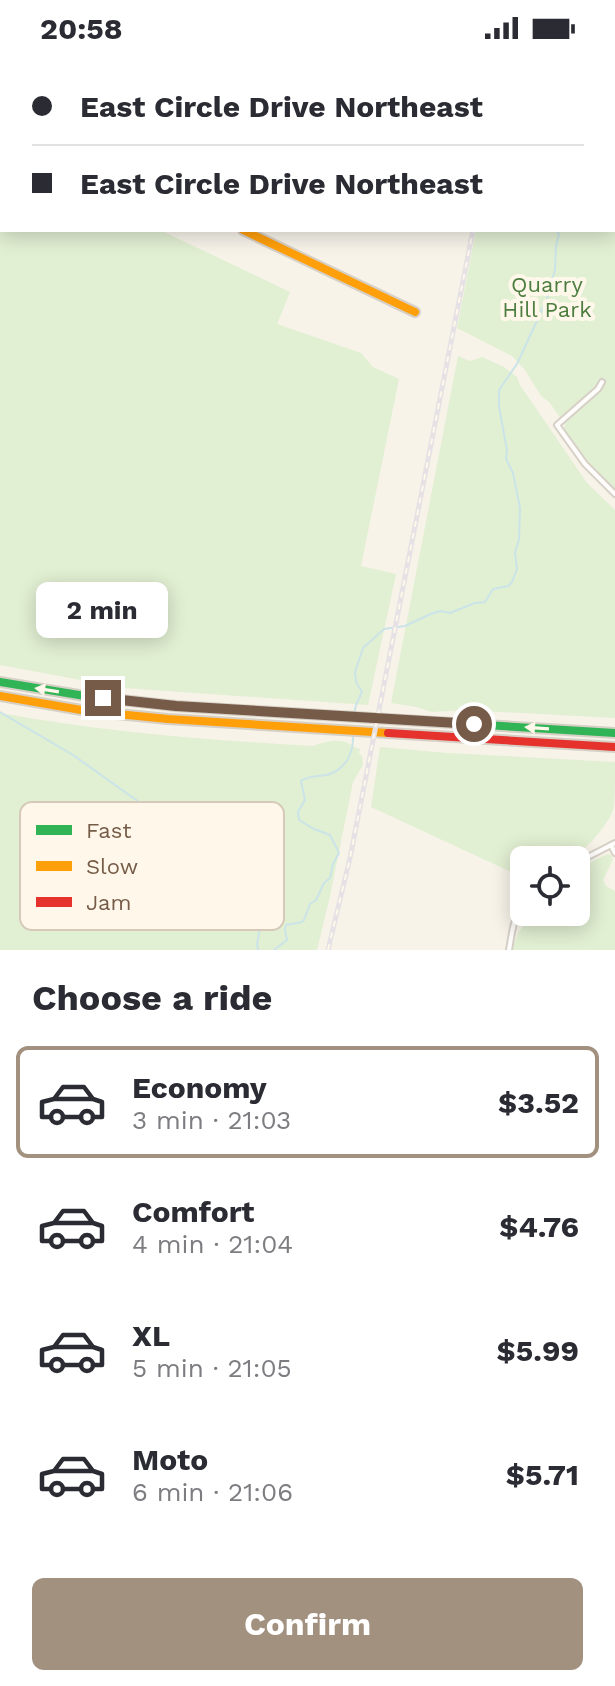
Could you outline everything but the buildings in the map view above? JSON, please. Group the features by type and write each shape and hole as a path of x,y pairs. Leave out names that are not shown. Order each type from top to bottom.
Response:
{"main road":[{"path":"247,232 415,312"},
{"path":"0,682 148,704 615,733"},
{"path":"0,696 145,717 615,747"}],"street":[{"path":"602,382 557,425 585,464 615,494"},
{"path":"590,856 613,844 615,853"},
{"path":"509,950 513,926"}],"green space":[{"path":"0,232 164,232 290,292 277,324 361,353 373,367 399,379 361,566 396,574 368,705 124,688 0,665"},
{"name":"Quarry Hill Park","path":"476,232 615,232 615,491 567,435 565,424 512,356 457,328"},
{"path":"458,356 470,361 482,357 517,377 587,483 615,510 615,718 463,710 432,712 391,703"},
{"path":"0,713 195,738 313,746 340,741 360,749 363,765 353,782 317,950 0,950"},
{"path":"380,747 615,762 614,807 587,846 510,846 510,872 371,807"},
{"path":"608,854 613,859 603,880 615,891 615,950 512,950 523,926 590,926 590,863"}],"waterway":[{"path":"354,714 362,692 355,672 363,648 384,629 405,626 433,613 450,613 485,602 493,589 512,582 517,569 515,553 519,539 520,508 513,473 506,459 499,390 517,364 547,299 555,270 557,232"},
{"path":"0,712 73,755 139,802"},
{"path":"274,950 287,940 286,925 304,920 310,904 330,878 339,853 330,835 299,820 298,812 305,800 301,781 340,769 350,753 353,733"},
{"path":"258,950 260,930"}],"railway":[{"path":"328,950 350,858 473,232"}],"traffic: fast":[{"path":"0,682 176,706 615,733"}],"traffic: slow":[{"path":"247,232 415,312"},
{"path":"0,696 87,711 168,719 388,733"}],"traffic: jam":[{"path":"388,733 615,747"}],"route":[{"path":"103,698 176,706 474,724"}]}
